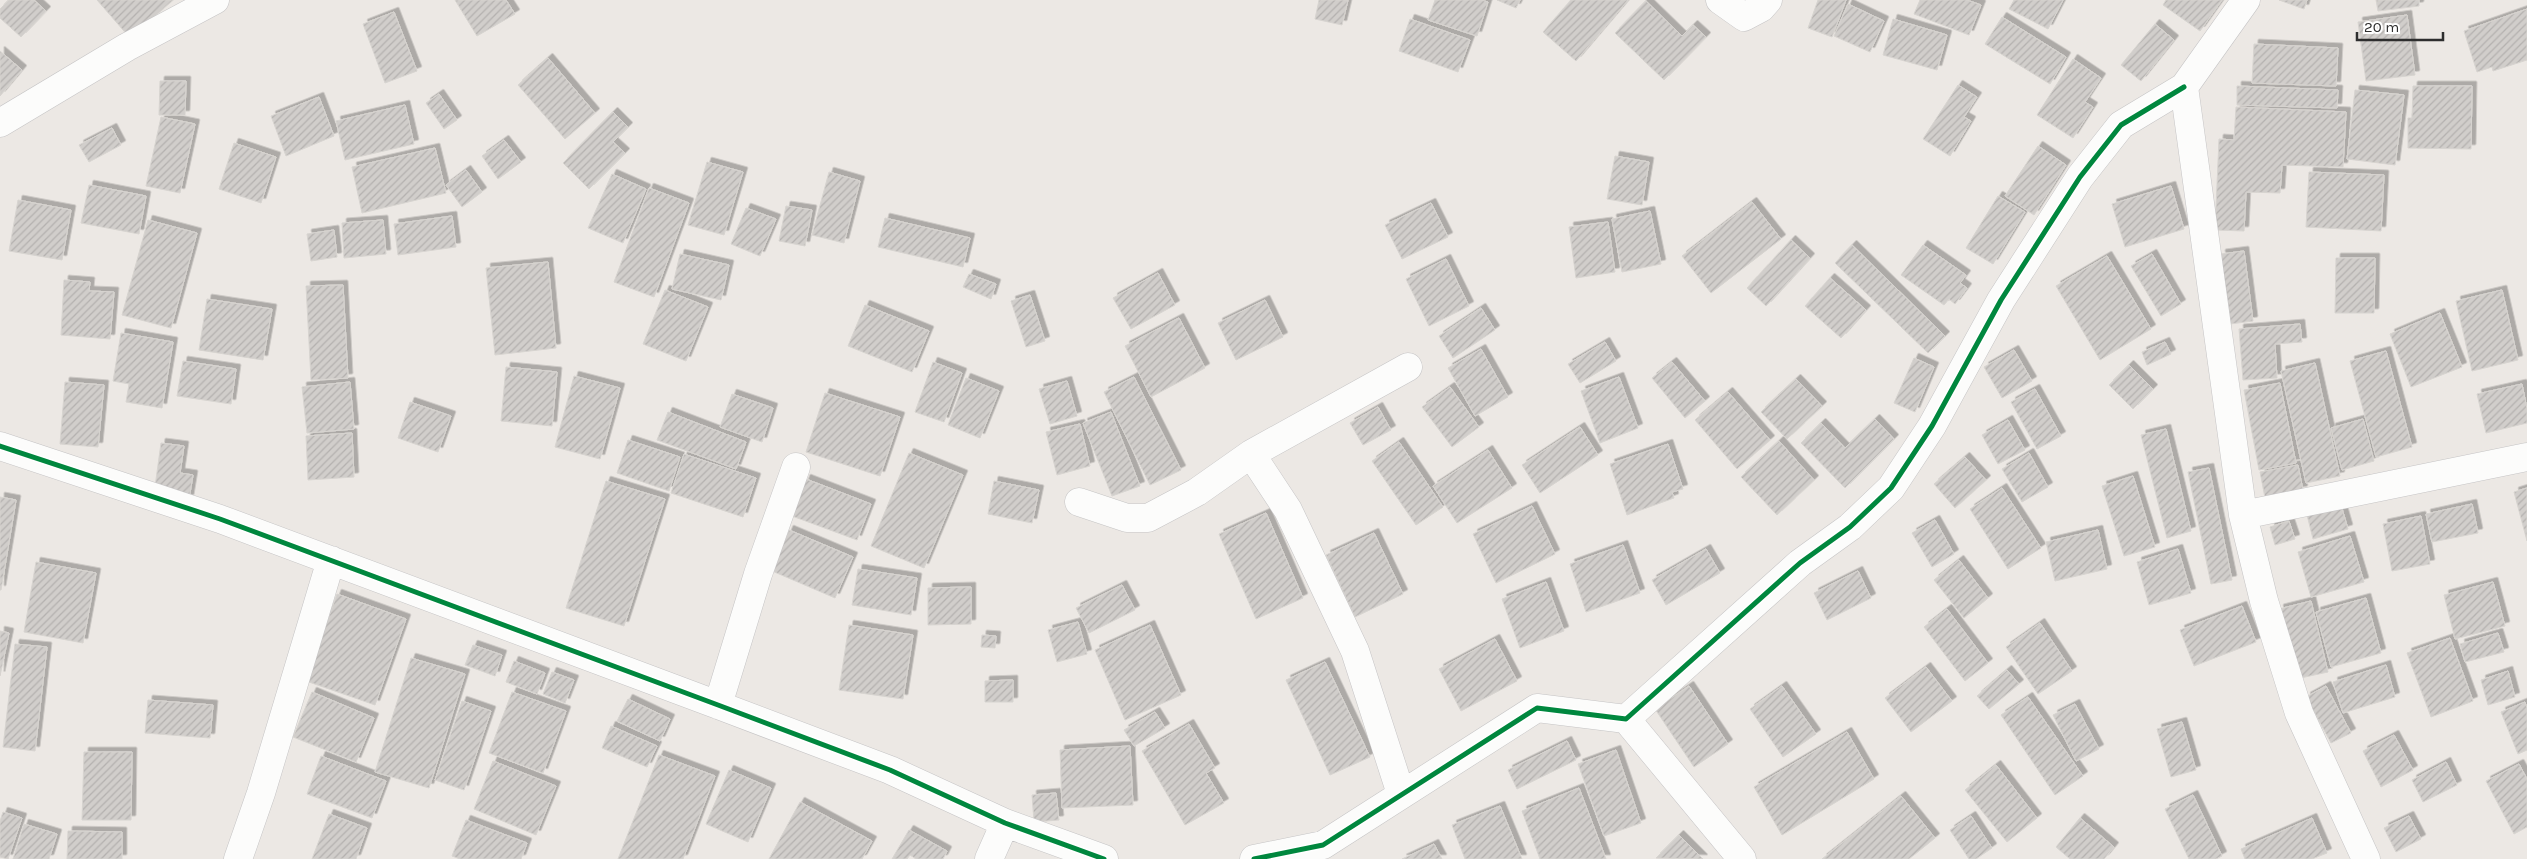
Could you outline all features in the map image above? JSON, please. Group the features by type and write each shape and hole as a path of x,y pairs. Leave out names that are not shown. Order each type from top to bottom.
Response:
{"street":[{"path":"0,123 127,47 215,0"},
{"path":"1720,0 1744,17 1761,8 1768,0"},
{"path":"1626,719 1800,564 1850,527 1891,488 1932,426 2001,300 2080,177 2121,125 2184,87 2246,0"},
{"path":"2184,87 2243,515 2264,602 2300,713 2366,859"},
{"path":"1079,502 1127,518 1148,518 1197,492 1251,454 1408,367"},
{"path":"0,446 220,519 331,560 890,770 1005,823 1104,859"},
{"path":"1251,454 1288,510 1355,651 1401,794"},
{"path":"2243,515 2527,457"},
{"path":"718,705 758,574 796,467"},
{"path":"238,859 261,793 331,560"},
{"path":"1254,859 1326,852 1401,794 1537,708 1626,719 1742,859"},
{"path":"989,859 1005,823"}],"building":[{"path":"9,0 34,0 46,11 21,37 0,18 0,9"},
{"path":"97,0 173,0 130,38"},
{"path":"455,0 506,0 515,14 477,36"},
{"path":"1319,0 1348,0 1342,25 1315,19"},
{"path":"1435,0 1481,0 1488,2 1477,36 1428,20"},
{"path":"1497,0 1520,0 1516,8"},
{"path":"1571,0 1628,0 1576,61 1543,32"},
{"path":"1818,0 1846,0 1832,37 1808,28"},
{"path":"1920,0 1967,0 1981,5 1969,35 1914,14"},
{"path":"2014,0 2063,0 2048,29 2009,9"},
{"path":"2166,0 2222,0 2200,31 2163,5"},
{"path":"2279,0 2307,0 2304,9"},
{"path":"2376,0 2419,0 2419,6 2378,11"},
{"path":"1646,1 1682,36 1693,25 1706,37 1664,80 1615,33"},
{"path":"1848,4 1884,21 1870,52 1834,36"},
{"path":"2527,9 2527,60 2493,71 2492,67 2477,72 2464,31"},
{"path":"394,12 417,71 385,83 363,24"},
{"path":"2407,15 2415,75 2366,81 2358,22"},
{"path":"2002,17 2066,57 2050,84 1985,44"},
{"path":"1410,19 1470,40 1458,72 1399,51"},
{"path":"1893,19 1947,35 1937,70 1883,55"},
{"path":"2155,24 2174,40 2141,81 2121,65"},
{"path":"2254,44 2338,48 2336,86 2252,83"},
{"path":"0,51 22,70 0,96"},
{"path":"548,58 595,113 565,139 518,85"},
{"path":"2073,59 2101,78 2085,102 2093,107 2073,138 2037,115"},
{"path":"160,81 186,81 185,115 159,115"},
{"path":"1958,85 1977,97 1964,117 1971,121 1950,156 1923,139"},
{"path":"2237,86 2338,90 2337,108 2237,105"},
{"path":"2413,86 2472,86 2471,149 2408,148 2408,118 2412,118"},
{"path":"2355,90 2404,95 2395,165 2347,159"},
{"path":"439,94 457,120 444,129 426,103"},
{"path":"319,97 334,136 286,156 271,116"},
{"path":"405,105 414,144 345,160 336,121"},
{"path":"2236,107 2346,112 2343,167 2282,165 2280,193 2246,192 2244,231 2215,230 2219,139 2234,140"},
{"path":"613,112 628,127 613,142 625,153 589,189 563,163"},
{"path":"161,117 195,124 180,193 146,186"},
{"path":"112,128 121,145 89,162 79,145"},
{"path":"504,140 521,162 498,179 482,156"},
{"path":"234,143 276,157 261,203 219,189"},
{"path":"2038,146 2066,165 2034,215 2005,196"},
{"path":"435,148 446,193 362,213 352,167"},
{"path":"1615,156 1649,162 1642,205 1607,199"},
{"path":"707,162 743,172 724,235 688,225"},
{"path":"466,170 482,192 462,207 446,185"},
{"path":"829,172 860,181 844,243 812,235"},
{"path":"2309,172 2384,175 2381,231 2306,227"},
{"path":"612,174 646,189 623,243 588,228"},
{"path":"89,185 146,196 139,234 81,223"},
{"path":"2171,186 2184,229 2125,247 2112,204"},
{"path":"649,188 689,203 654,297 614,282"},
{"path":"1998,196 2025,212 1993,264 1966,248"},
{"path":"18,200 71,210 62,260 9,251"},
{"path":"1752,202 1781,239 1711,293 1682,256"},
{"path":"1431,203 1448,237 1402,259 1385,225"},
{"path":"786,206 812,210 805,246 779,241"},
{"path":"746,208 776,219 760,256 731,244"},
{"path":"1650,211 1661,264 1622,272 1612,219"},
{"path":"452,216 456,247 398,255 394,224"},
{"path":"885,218 970,238 963,267 878,247"},
{"path":"148,220 197,233 171,328 122,315"},
{"path":"383,220 386,254 344,258 342,223"},
{"path":"1608,222 1615,272 1576,278 1569,227"},
{"path":"334,230 337,257 311,261 307,234"},
{"path":"1791,240 1810,258 1766,306 1747,288"},
{"path":"1852,245 1945,336 1928,353 1835,263"},
{"path":"1923,245 1966,275 1960,283 1967,288 1955,304 1949,299 1944,305 1901,275"},
{"path":"2244,251 2253,321 2230,324 2221,254"},
{"path":"680,254 729,265 721,300 672,289"},
{"path":"2152,254 2181,304 2161,316 2131,266"},
{"path":"2107,256 2151,329 2100,360 2056,286"},
{"path":"2336,258 2375,258 2374,313 2335,313"},
{"path":"1446,259 1469,306 1429,326 1406,279"},
{"path":"548,262 556,348 495,355 486,268"},
{"path":"1158,273 1175,305 1131,329 1113,298"},
{"path":"969,274 996,284 991,299 963,287"},
{"path":"1830,278 1866,310 1841,338 1805,306"},
{"path":"64,280 90,282 89,291 114,292 110,339 61,335"},
{"path":"343,285 348,378 311,380 306,286"},
{"path":"665,290 708,307 686,361 643,344"},
{"path":"2502,290 2518,360 2472,371 2456,301"},
{"path":"1030,295 1045,341 1026,347 1011,301"},
{"path":"207,299 272,309 263,360 199,350"},
{"path":"1265,300 1283,337 1236,360 1218,323"},
{"path":"865,305 929,331 912,372 848,346"},
{"path":"1481,308 1495,330 1453,358 1439,336"},
{"path":"2440,313 2462,367 2411,387 2390,334"},
{"path":"1179,318 1205,368 1151,397 1125,346"},
{"path":"2300,324 2302,342 2275,344 2277,378 2243,380 2239,329"},
{"path":"121,333 173,342 162,408 126,402 129,384 113,381"},
{"path":"1605,342 1616,361 1580,383 1568,364"},
{"path":"2165,342 2171,354 2147,365 2142,352"},
{"path":"1481,349 1508,397 1475,416 1448,368"},
{"path":"2014,350 2032,381 2002,398 1984,367"},
{"path":"2386,351 2412,447 2376,457 2350,361"},
{"path":"1914,358 1934,367 1915,412 1894,403"},
{"path":"183,361 236,369 231,404 177,396"},
{"path":"933,362 962,373 944,422 915,412"},
{"path":"1672,362 1705,401 1685,418 1652,378"},
{"path":"2315,363 2340,476 2306,483 2281,371"},
{"path":"2129,365 2153,389 2133,409 2109,385"},
{"path":"506,367 557,372 552,426 501,421"},
{"path":"574,376 620,388 600,459 555,447"},
{"path":"1134,377 1181,470 1150,485 1104,392"},
{"path":"1619,377 1638,428 1600,443 1581,391"},
{"path":"966,378 999,391 980,438 948,425"},
{"path":"1796,379 1822,406 1787,439 1761,412"},
{"path":"1067,381 1077,416 1050,424 1039,389"},
{"path":"65,382 104,385 98,447 60,444"},
{"path":"350,382 354,429 307,433 302,387"},
{"path":"2280,383 2296,463 2259,470 2244,390"},
{"path":"2522,384 2527,409 2527,423 2486,433 2477,394"},
{"path":"1450,387 1479,427 1452,447 1422,407"},
{"path":"2035,389 2061,436 2037,449 2011,402"},
{"path":"1728,392 1770,440 1737,469 1695,420"},
{"path":"825,393 900,417 880,476 806,452"},
{"path":"732,394 773,408 762,442 720,427"},
{"path":"410,402 451,416 438,452 398,438"},
{"path":"1378,407 1391,430 1363,445 1350,423"},
{"path":"668,412 746,442 736,469 657,440"},
{"path":"1111,412 1140,486 1112,496 1083,423"},
{"path":"1875,419 1894,439 1845,488 1801,443 1821,423 1845,448"},
{"path":"2363,419 2374,461 2342,470 2331,428"},
{"path":"2008,420 2025,450 1998,464 1982,435"},
{"path":"1080,424 1090,466 1057,475 1046,432"},
{"path":"1580,427 1598,455 1540,493 1522,465"},
{"path":"2166,429 2191,531 2167,538 2141,435"},
{"path":"352,433 354,477 308,480 306,436"},
{"path":"628,440 680,457 669,491 617,473"},
{"path":"1779,441 1814,480 1777,515 1741,477"},
{"path":"1399,442 1443,507 1416,525 1372,461"},
{"path":"161,443 184,446 180,473 193,475 189,499 154,494"},
{"path":"1668,444 1683,489 1672,492 1674,498 1627,515 1610,464"},
{"path":"1488,450 1512,488 1457,523 1433,486"},
{"path":"909,453 963,475 924,568 871,546"},
{"path":"2029,453 2048,487 2022,502 2002,469"},
{"path":"684,454 756,478 743,517 671,493"},
{"path":"1965,457 1986,480 1955,508 1934,484"},
{"path":"2298,465 2303,490 2265,498 2260,472"},
{"path":"2209,468 2232,580 2211,584 2188,472"},
{"path":"2133,476 2155,547 2124,556 2102,486"},
{"path":"806,479 871,504 857,540 792,516"},
{"path":"606,481 665,499 624,626 566,608"},
{"path":"994,481 1039,490 1032,523 988,514"},
{"path":"2002,488 2041,548 2008,569 1970,509"},
{"path":"2527,488 2527,541 2514,492"},
{"path":"0,497 16,500 1,590 0,590"},
{"path":"2472,504 2478,533 2432,542 2426,514"},
{"path":"2341,505 2348,529 2313,539 2307,515"},
{"path":"1532,506 1555,554 1496,583 1473,534"},
{"path":"1266,513 1303,598 1256,619 1219,534"},
{"path":"2421,516 2430,564 2392,571 2383,524"},
{"path":"1935,520 1954,554 1932,567 1912,533"},
{"path":"2289,521 2295,539 2275,545 2270,527"},
{"path":"789,530 853,557 835,598 772,571"},
{"path":"2098,530 2107,569 2055,581 2046,542"},
{"path":"1374,533 1403,594 1355,617 1326,555"},
{"path":"2350,536 2364,582 2311,597 2298,552"},
{"path":"1623,545 1640,593 1586,612 1570,564"},
{"path":"1706,549 1720,573 1666,605 1652,580"},
{"path":"2178,549 2191,593 2149,605 2137,562"},
{"path":"1959,560 1988,598 1964,618 1934,580"},
{"path":"36,562 96,573 83,643 24,632"},
{"path":"858,569 917,578 911,615 852,605"},
{"path":"1858,571 1871,598 1827,620 1814,593"},
{"path":"1546,582 1564,631 1520,648 1502,599"},
{"path":"2493,582 2505,626 2455,639 2444,595"},
{"path":"1122,585 1135,610 1089,633 1076,608"},
{"path":"971,587 971,624 928,625 928,588"},
{"path":"337,594 406,619 375,705 306,681"},
{"path":"2366,598 2381,653 2331,667 2316,612"},
{"path":"2311,601 2328,672 2296,679 2279,609"},
{"path":"2242,606 2256,642 2194,666 2180,630"},
{"path":"1947,609 1988,663 1965,681 1924,627"},
{"path":"1078,622 1087,654 1057,662 1048,630"},
{"path":"2040,623 2072,671 2038,694 2006,647"},
{"path":"849,625 913,635 903,699 839,690"},
{"path":"1150,625 1181,695 1125,720 1095,650"},
{"path":"0,631 9,633 0,676"},
{"path":"2498,633 2504,652 2465,662 2460,644"},
{"path":"982,635 996,636 995,648 981,647"},
{"path":"2450,638 2473,701 2431,717 2407,653"},
{"path":"1495,639 1517,681 1461,711 1439,669"},
{"path":"15,644 47,647 35,751 3,747"},
{"path":"473,645 502,655 495,676 465,665"},
{"path":"411,658 465,674 429,788 375,772"},
{"path":"514,661 545,673 537,694 506,682"},
{"path":"1325,662 1370,757 1330,775 1286,680"},
{"path":"2386,665 2395,697 2343,713 2333,682"},
{"path":"1926,667 1952,701 1911,732 1885,698"},
{"path":"2007,670 2019,684 1989,709 1977,696"},
{"path":"2508,671 2515,697 2488,705 2481,680"},
{"path":"552,672 574,680 565,703 543,694"},
{"path":"1013,680 1013,702 985,702 985,681"},
{"path":"1689,686 1728,744 1694,767 1655,709"},
{"path":"1782,686 1816,734 1783,757 1750,709"},
{"path":"2326,686 2351,733 2331,743 2306,697"},
{"path":"312,692 374,718 356,762 293,737"},
{"path":"512,692 566,711 543,773 489,753"},
{"path":"2028,697 2083,776 2055,795 2001,715"},
{"path":"628,699 670,719 660,741 617,721"},
{"path":"148,700 213,705 210,738 145,733"},
{"path":"462,701 491,711 464,790 435,780"},
{"path":"2525,702 2527,708 2527,750 2518,754 2501,712"},
{"path":"2075,704 2099,749 2076,761 2053,715"},
{"path":"1155,712 1165,728 1134,746 1124,730"},
{"path":"2182,722 2196,770 2171,777 2157,729"},
{"path":"1189,724 1215,768 1206,773 1224,803 1185,825 1142,751"},
{"path":"611,726 657,746 647,767 602,748"},
{"path":"1847,732 1874,779 1782,835 1754,787"},
{"path":"2394,735 2413,770 2381,787 2363,751"},
{"path":"1567,741 1576,760 1517,789 1508,770"},
{"path":"1130,746 1133,805 1062,808 1060,750"},
{"path":"1616,750 1641,823 1604,836 1578,764"},
{"path":"84,752 132,752 131,820 82,820"},
{"path":"659,755 715,776 683,859 618,859"},
{"path":"321,756 386,781 372,818 307,794"},
{"path":"493,761 556,786 536,835 474,809"},
{"path":"2446,762 2457,785 2423,802 2412,780"},
{"path":"2519,764 2527,779 2527,827 2514,834 2486,781"},
{"path":"1996,765 2037,818 2007,842 1965,790"},
{"path":"729,770 771,788 748,842 706,824"},
{"path":"1579,788 1606,859 1540,859 1522,811"},
{"path":"1056,793 1059,820 1034,822 1032,795"},
{"path":"2193,795 2222,856 2216,859 2189,859 2165,809"},
{"path":"1901,796 1935,838 1909,859 1822,859"},
{"path":"800,802 872,841 862,859 769,859"},
{"path":"1500,806 1522,859 1465,859 1452,825"},
{"path":"3,812 22,818 8,859 0,857 0,821"},
{"path":"329,814 367,828 356,859 312,859"},
{"path":"1971,816 1992,848 1976,859 1969,859 1950,830"},
{"path":"2409,816 2421,839 2396,852 2384,828"},
{"path":"2080,818 2114,847 2104,859 2070,859 2056,847"},
{"path":"2312,818 2327,853 2312,859 2245,859 2241,849"},
{"path":"466,820 527,843 521,859 460,859 452,856"},
{"path":"24,824 57,834 49,859 13,859"},
{"path":"909,830 947,851 943,859 916,859 910,855 907,859 892,859"},
{"path":"68,831 122,832 122,859 67,859"},
{"path":"1679,835 1703,859 1656,858"},
{"path":"1434,844 1442,859 1402,859"}],"cycle path":[{"path":"1254,859 1323,845 1537,708 1626,719 1800,563 1850,527 1891,488 1932,426 2001,300 2080,177 2121,125 2184,87"},
{"path":"0,446 220,519 718,705 890,770 1005,823 1104,859"}]}
